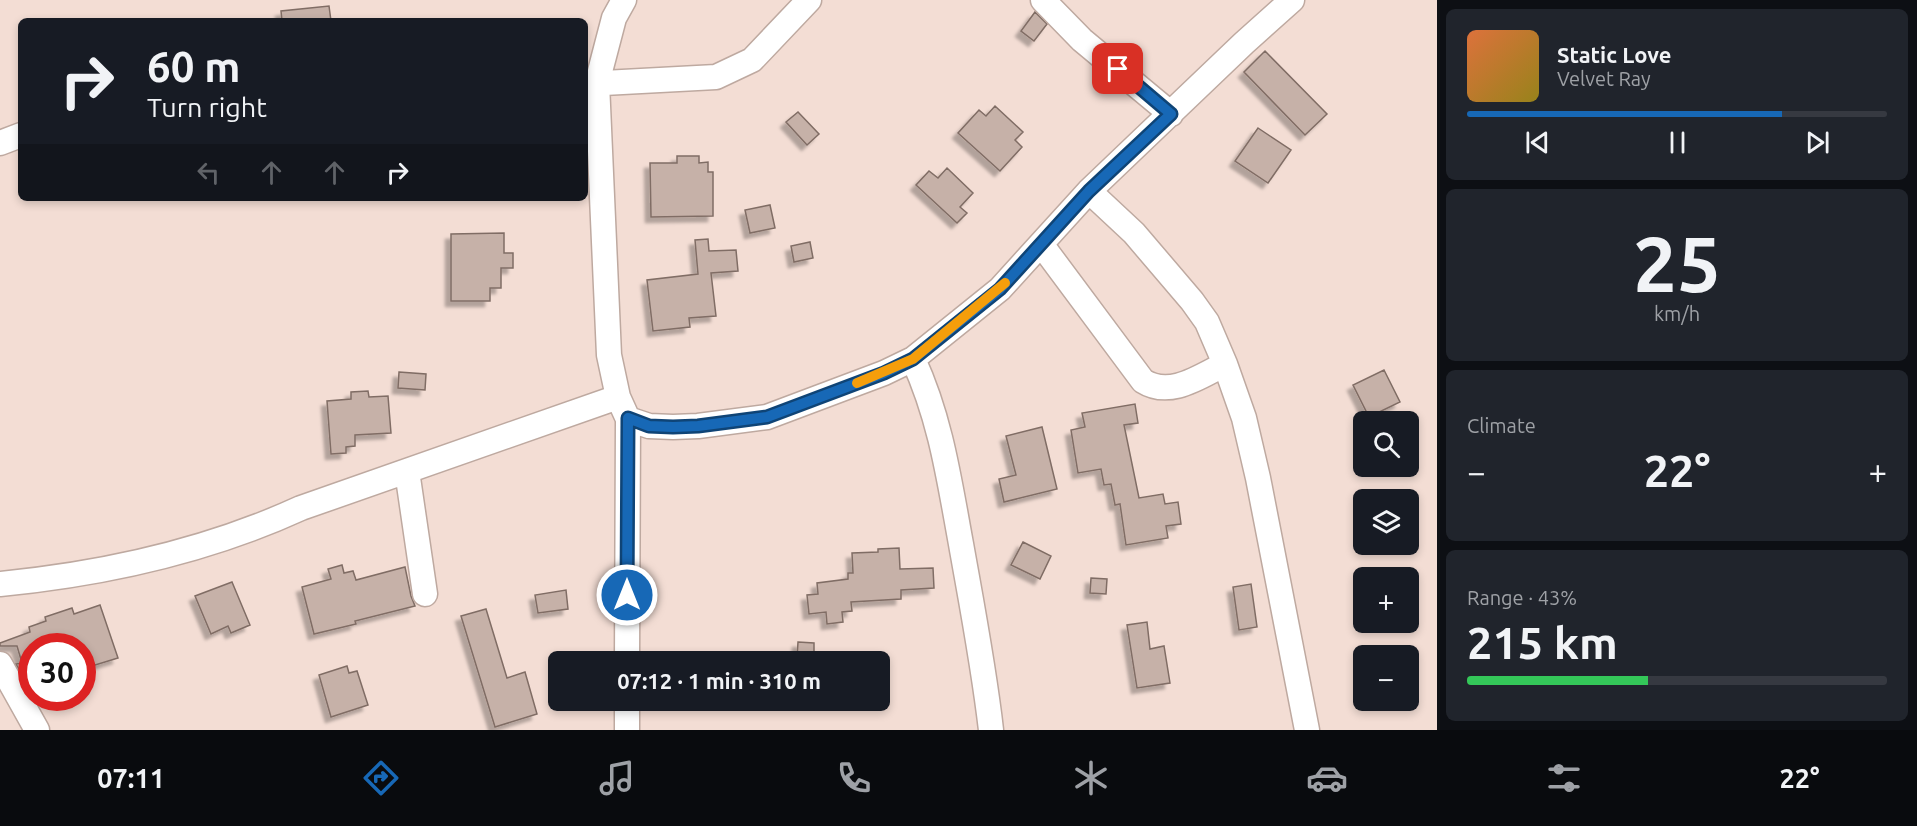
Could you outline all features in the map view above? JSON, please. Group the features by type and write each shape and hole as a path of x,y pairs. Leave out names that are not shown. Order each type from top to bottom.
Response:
{"street":[{"path":"624,0 614,18 591,83 609,355 618,397 628,418 627,651"},
{"path":"591,83 716,77 752,60 809,0"},
{"path":"1043,0 1082,40 1171,114"},
{"path":"628,418 649,426 673,427 767,417 884,373 913,359 1000,289 1089,191 1292,0"},
{"path":"0,143 18,136"},
{"path":"1089,191 1134,233 1192,301 1207,322 1225,364 1244,417 1258,478 1307,730"},
{"path":"1041,244 1143,381 1151,386 1178,387 1225,364"},
{"path":"913,359 925,386 942,442 974,615 991,730"},
{"path":"0,584 45,580 163,557 263,525 301,508 618,397"},
{"path":"407,471 425,594"},
{"path":"0,664 37,730"},
{"path":"627,711 627,730"}],"building":[{"path":"329,6 331,18 282,18 281,11"},
{"path":"1035,12 1047,24 1034,41 1021,31"},
{"path":"1265,51 1327,114 1305,135 1244,72"},
{"path":"995,106 1023,132 1015,140 1022,147 1000,171 958,133 979,110 986,116"},
{"path":"798,112 819,134 807,145 786,122"},
{"path":"1258,128 1291,150 1268,183 1235,161"},
{"path":"677,156 699,156 699,163 708,162 708,172 713,172 713,216 651,217 650,163 677,163"},
{"path":"947,168 973,193 960,207 967,213 957,223 916,185 929,171 938,178"},
{"path":"770,205 775,228 750,233 745,210"},
{"path":"504,233 504,253 513,253 513,268 501,268 501,288 490,288 490,301 451,301 451,234"},
{"path":"708,239 709,251 736,250 738,271 711,273 716,316 689,318 690,327 653,331 647,280 698,274 695,240"},
{"path":"810,242 813,258 794,262 791,246"},
{"path":"1384,370 1400,402 1381,411 1366,411 1353,385"},
{"path":"399,372 426,374 425,390 398,388"},
{"path":"368,391 369,397 388,396 391,433 355,435 355,446 346,447 346,453 331,454 327,401 351,399 351,392"},
{"path":"1135,404 1138,423 1124,425 1139,498 1163,494 1165,504 1178,502 1181,524 1166,526 1168,538 1126,545 1120,504 1115,505 1111,484 1104,485 1101,469 1078,473 1071,430 1085,427 1082,413"},
{"path":"1042,427 1057,489 1004,502 999,479 1016,475 1006,436"},
{"path":"1023,542 1051,556 1040,579 1011,565"},
{"path":"899,548 900,569 933,568 934,588 901,590 901,599 851,602 852,611 842,612 843,622 827,624 826,612 809,614 807,595 818,594 817,583 848,579 848,573 853,573 852,553"},
{"path":"342,565 344,573 353,571 356,580 405,567 415,606 314,634 302,587 331,579 328,569"},
{"path":"1091,578 1107,579 1106,594 1090,593"},
{"path":"232,582 250,625 231,633 228,626 211,634 195,596"},
{"path":"1251,584 1257,627 1239,630 1233,587"},
{"path":"566,590 568,609 538,613 535,595"},
{"path":"100,605 118,658 96,665 96,633 27,633 30,632 29,627 46,621 45,617 72,608 74,614"},
{"path":"486,609 507,678 525,672 537,714 495,727 461,616"},
{"path":"1147,622 1150,649 1164,646 1170,683 1137,688 1127,625"},
{"path":"18,636 18,649 17,646 0,646 0,643"},
{"path":"798,642 814,643 814,651 797,651"},
{"path":"347,666 349,673 357,671 368,705 331,717 319,675"}],"slow traffic":[{"path":"857,383 913,359 1005,283"}],"route":[{"path":"627,595 628,418 649,426 673,427 767,417 884,373 913,359 1000,289 1089,191 1171,114 1118,69"}]}
